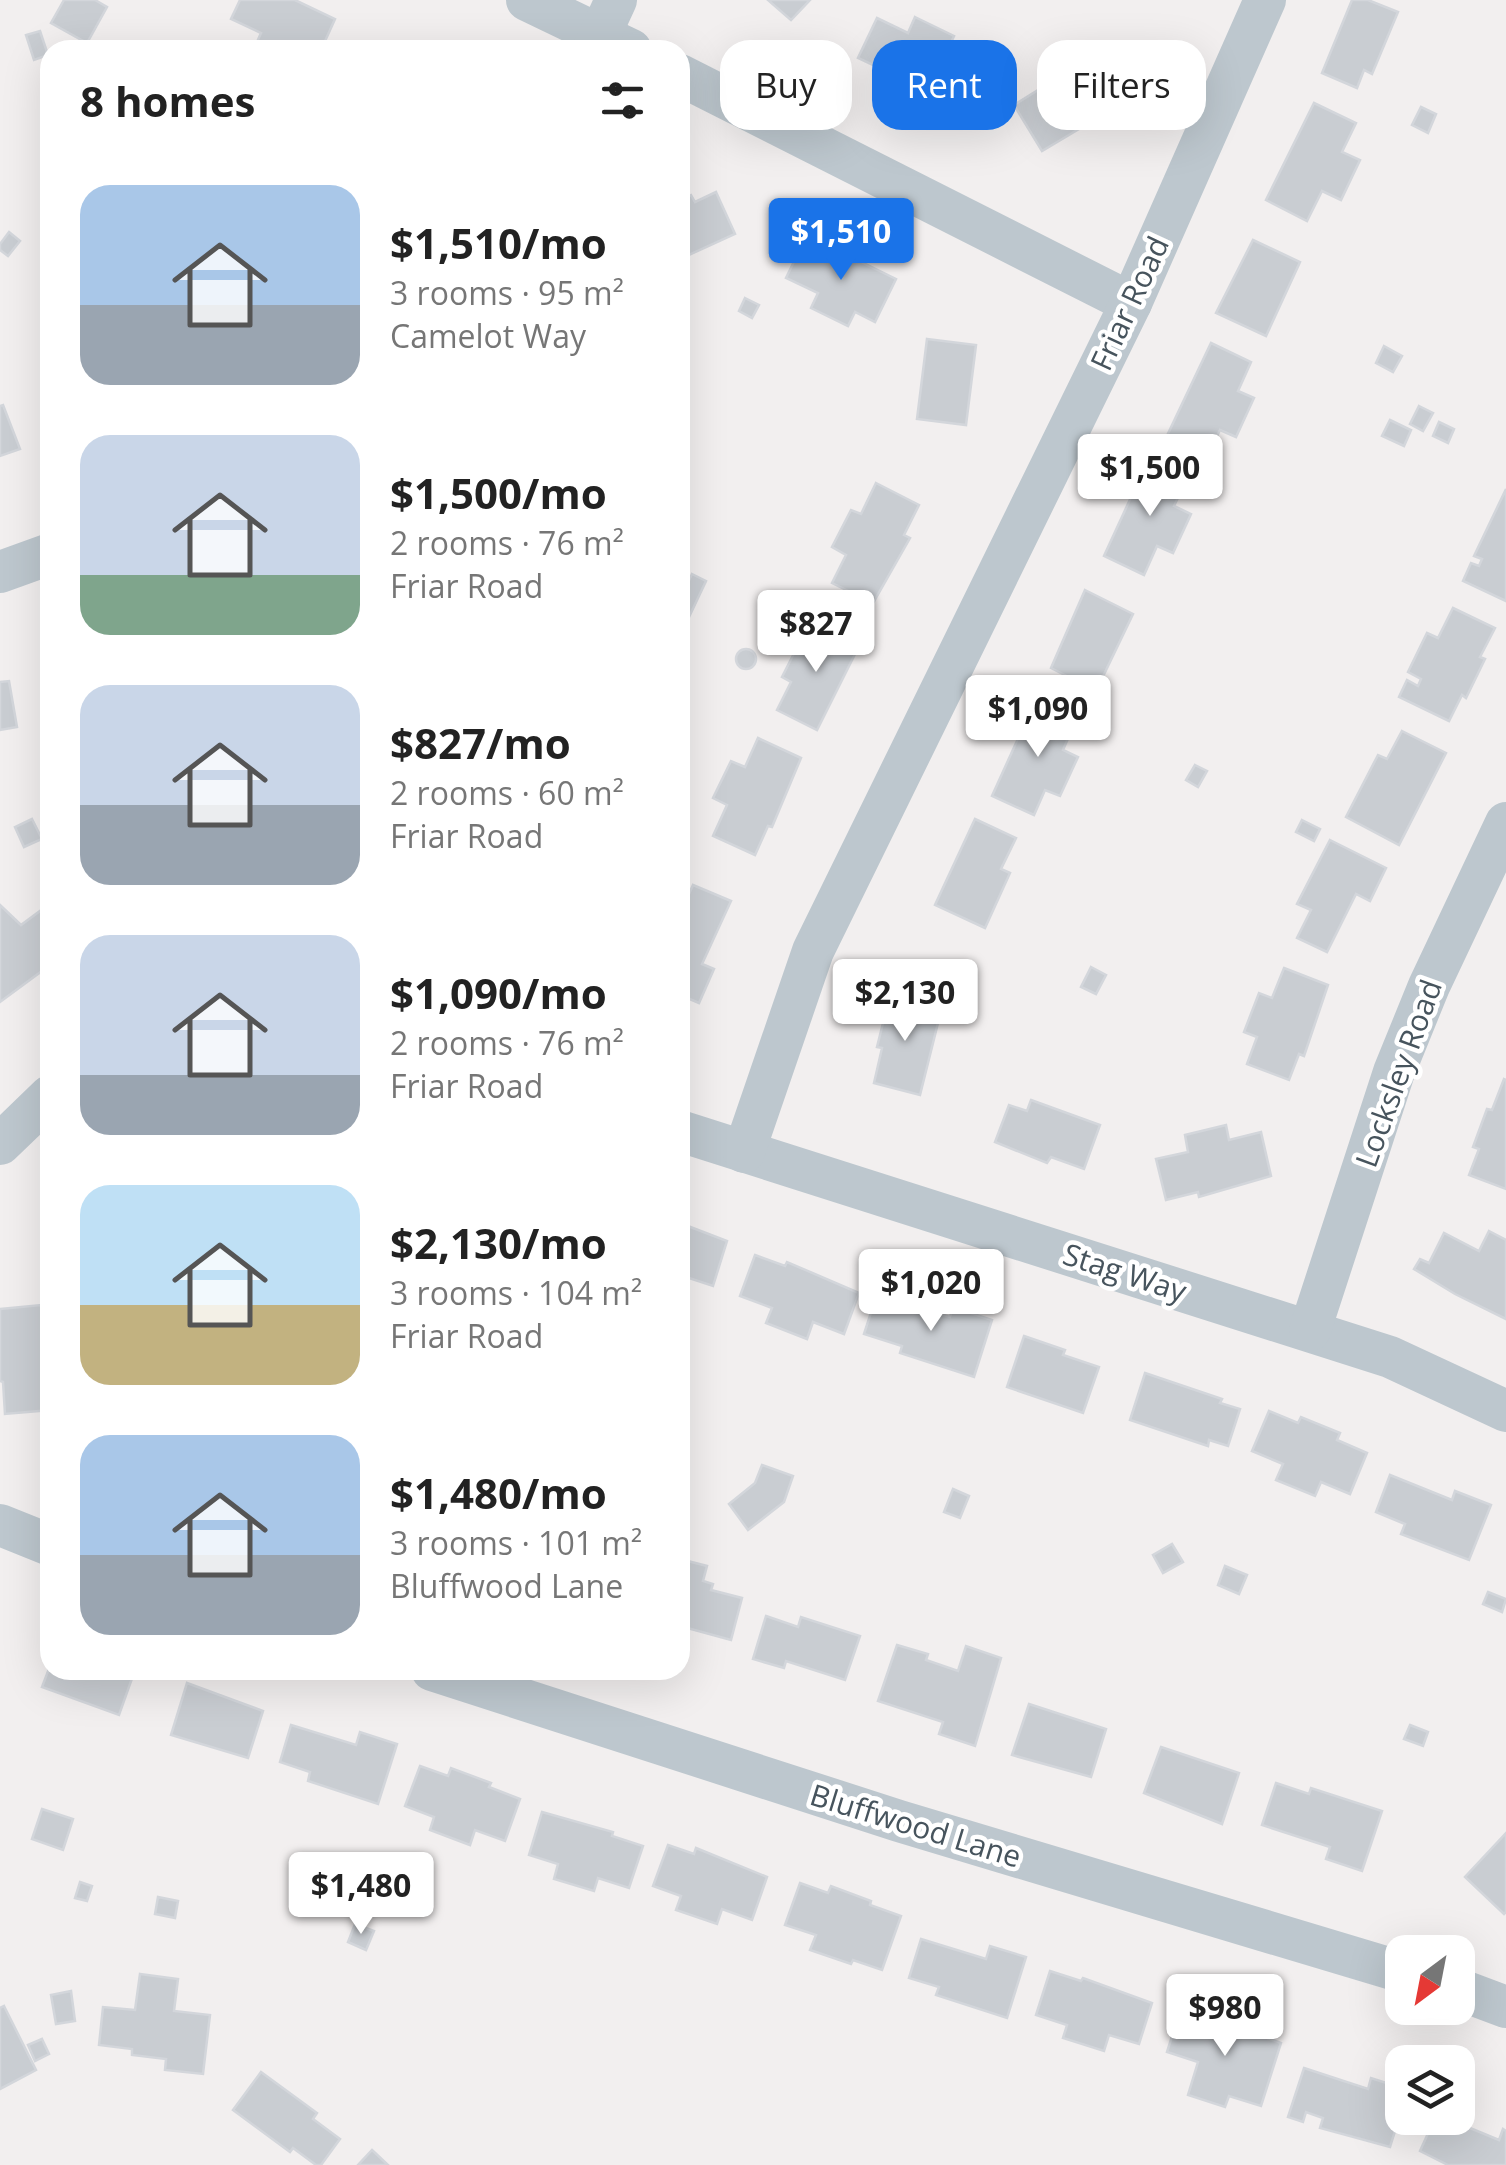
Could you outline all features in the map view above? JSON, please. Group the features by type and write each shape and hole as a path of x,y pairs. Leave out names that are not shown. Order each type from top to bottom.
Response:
{"street":[{"path":"527,0 610,34"},
{"name":"Friar Road","path":"744,1152 813,951 1131,304 1265,0"},
{"path":"690,80 1131,304"},
{"path":"0,572 40,558"},
{"name":"Locksley Road","path":"1310,1330 1394,1072 1429,986 1506,823"},
{"path":"0,1144 40,1106"},
{"name":"Stag Way","path":"690,1133 1390,1357 1506,1411"},
{"path":"0,1525 40,1541"},
{"name":"Bluffwood Lane","path":"463,1680 899,1821 1385,1967"},
{"path":"1475,1995 1506,2007"}],"building":[{"path":"64,0 95,0 107,7 89,40 51,23"},
{"path":"240,0 295,0 335,19 326,40 258,40 261,33 231,19"},
{"path":"768,0 810,0 791,20"},
{"path":"1352,0 1368,0 1398,12 1372,74 1364,70 1357,88 1322,73"},
{"path":"915,17 954,36 952,40 872,40 872,65 858,58 877,18 908,33"},
{"path":"40,31 40,58 34,60 26,35"},
{"path":"1037,91 1037,130 1077,130 1042,151 1017,110 1017,103"},
{"path":"1314,103 1356,123 1342,152 1360,160 1341,200 1322,191 1307,221 1266,200"},
{"path":"1421,107 1436,114 1428,133 1412,125"},
{"path":"716,192 735,234 690,254 690,195 695,202"},
{"path":"9,232 20,241 8,256 0,250 0,244"},
{"path":"805,239 896,279 875,322 855,312 848,326 811,308 818,293 786,278"},
{"path":"1253,240 1300,262 1266,336 1216,313"},
{"path":"745,298 759,305 752,318 739,311"},
{"path":"927,339 976,345 966,425 917,419"},
{"path":"1211,343 1251,362 1238,391 1254,398 1236,437 1220,430 1206,459 1165,440"},
{"path":"1384,346 1402,356 1393,372 1376,363"},
{"path":"3,405 20,449 0,456 0,406"},
{"path":"1419,406 1433,413 1423,431 1410,424"},
{"path":"1390,420 1411,430 1404,446 1382,436"},
{"path":"1439,422 1454,429 1448,443 1433,436"},
{"path":"1149,458 1188,477 1174,506 1191,514 1173,553 1157,546 1144,575 1104,556"},
{"path":"876,483 919,505 904,535 910,538 873,603 832,583 846,555 832,547 851,510 861,514"},
{"path":"1506,489 1506,601 1463,581 1471,563 1479,566 1482,559 1474,556"},
{"path":"692,574 706,581 690,615"},
{"path":"1085,590 1133,614 1096,691 1051,668"},
{"path":"1453,608 1495,628 1466,698 1462,695 1449,721 1399,697 1407,680 1418,686 1421,679 1408,672 1427,633 1438,638"},
{"path":"810,622 859,646 817,730 777,710 791,682 782,677"},
{"path":"746,649 756,659 746,669 736,659"},
{"path":"9,681 17,727 0,730 0,682"},
{"path":"1035,701 1076,720 1063,750 1078,757 1060,796 1045,790 1034,815 992,796"},
{"path":"1402,731 1446,753 1399,845 1346,817 1378,755 1387,759"},
{"path":"758,738 801,758 772,827 768,826 755,855 713,836 727,805 713,798 731,761 745,767"},
{"path":"1195,765 1207,771 1198,787 1186,780"},
{"path":"32,819 40,840 24,847 15,827"},
{"path":"975,819 1016,838 1001,869 1010,873 985,928 935,905"},
{"path":"1302,820 1320,829 1314,841 1296,832"},
{"path":"1330,840 1386,868 1370,901 1356,894 1327,952 1297,938 1311,910 1297,904"},
{"path":"693,885 731,901 702,964 714,969 699,1003 690,999"},
{"path":"0,905 21,925 40,911 40,972 0,1002"},
{"path":"1091,967 1106,975 1096,994 1081,987"},
{"path":"1284,968 1328,985 1304,1056 1299,1054 1289,1080 1247,1064 1257,1037 1244,1032 1259,993 1272,998"},
{"path":"891,991 930,1000 925,1020 938,1023 920,1095 874,1083 882,1048 877,1047"},
{"path":"1504,1079 1506,1189 1469,1175 1479,1149 1473,1147 1487,1109 1492,1110"},
{"path":"1031,1100 1100,1125 1084,1169 1051,1157 1047,1163 995,1142 1009,1105 1027,1111"},
{"path":"1226,1125 1229,1140 1261,1132 1271,1176 1199,1197 1198,1192 1166,1200 1156,1159 1188,1152 1185,1135"},
{"path":"690,1227 727,1241 713,1286 690,1278"},
{"path":"1489,1231 1506,1240 1506,1319 1414,1269 1420,1259 1429,1263 1444,1233 1479,1251"},
{"path":"755,1255 785,1266 787,1262 859,1293 844,1334 813,1322 807,1339 766,1323 772,1308 740,1296"},
{"path":"877,1294 950,1317 953,1307 992,1320 974,1377 900,1353 902,1346 864,1334"},
{"path":"40,1305 40,1411 5,1414 0,1381 0,1309"},
{"path":"1024,1336 1099,1367 1083,1413 1007,1387"},
{"path":"1145,1373 1240,1409 1228,1446 1209,1440 1208,1446 1130,1420"},
{"path":"1269,1411 1298,1423 1301,1417 1340,1433 1337,1440 1367,1453 1350,1494 1321,1482 1315,1496 1276,1480 1283,1464 1252,1451"},
{"path":"762,1465 793,1476 784,1502 748,1530 729,1504 755,1483"},
{"path":"1390,1475 1452,1500 1455,1491 1491,1505 1469,1560 1401,1534 1405,1524 1376,1512"},
{"path":"953,1489 969,1496 960,1518 944,1512"},
{"path":"1172,1544 1183,1562 1163,1573 1153,1555"},
{"path":"690,1562 707,1566 703,1581 713,1584 711,1590 742,1598 731,1640 690,1629"},
{"path":"1225,1566 1247,1575 1239,1594 1218,1585"},
{"path":"1488,1592 1506,1599 1502,1612 1483,1604"},
{"path":"766,1616 798,1627 801,1617 860,1636 845,1680 786,1661 784,1668 753,1659"},
{"path":"897,1645 928,1654 926,1660 958,1671 966,1646 1001,1658 975,1746 939,1734 943,1722 878,1701"},
{"path":"45,1680 131,1680 119,1715 42,1687"},
{"path":"187,1683 263,1711 248,1758 171,1735"},
{"path":"1029,1704 1106,1729 1091,1777 1012,1755"},
{"path":"291,1725 356,1745 360,1732 397,1744 378,1804 308,1781 310,1772 280,1762"},
{"path":"1410,1725 1428,1732 1423,1746 1404,1739"},
{"path":"1161,1747 1239,1773 1222,1824 1144,1793"},
{"path":"420,1766 448,1776 451,1768 520,1799 505,1841 475,1830 470,1845 430,1830 434,1817 405,1806"},
{"path":"1276,1783 1309,1794 1311,1788 1382,1811 1362,1871 1326,1859 1330,1847 1262,1825"},
{"path":"42,1809 73,1819 63,1850 32,1839"},
{"path":"542,1812 613,1832 612,1836 643,1846 629,1888 598,1878 594,1891 554,1879 558,1864 529,1855"},
{"path":"1506,1833 1506,1912 1504,1914 1465,1877"},
{"path":"668,1845 694,1854 696,1848 767,1877 752,1920 722,1909 717,1924 676,1910 681,1896 653,1886"},
{"path":"80,1882 92,1886 87,1901 75,1898"},
{"path":"800,1883 828,1893 831,1886 901,1916 882,1970 810,1950 816,1935 785,1925"},
{"path":"158,1897 178,1901 175,1918 155,1914"},
{"path":"355,1924 374,1931 366,1950 348,1942"},
{"path":"921,1939 986,1959 990,1946 1026,1957 1007,2018 936,1995 939,1987 909,1978"},
{"path":"1050,1971 1081,1981 1083,1978 1152,2003 1139,2044 1109,2035 1104,2051 1063,2038 1067,2025 1036,2015"},
{"path":"140,1974 178,1979 174,2011 210,2015 203,2074 165,2070 166,2059 132,2055 132,2049 99,2045 103,2007 135,2010"},
{"path":"71,1991 75,2021 56,2024 51,1995"},
{"path":"4,2006 36,2070 0,2089 0,2008"},
{"path":"1180,2011 1210,2021 1211,2017 1281,2043 1261,2106 1229,2096 1225,2107 1188,2095 1198,2062 1167,2052"},
{"path":"42,2039 49,2054 35,2061 28,2045"},
{"path":"1304,2068 1368,2089 1371,2078 1385,2083 1385,2135 1394,2135 1390,2147 1320,2128 1323,2118 1306,2112 1303,2122 1288,2117"},
{"path":"261,2072 317,2113 313,2119 340,2139 321,2165 293,2148 290,2152 233,2110"},
{"path":"1503,2129 1506,2131 1506,2165 1448,2165 1420,2151 1427,2135 1475,2135 1475,2130 1499,2140"},
{"path":"372,2150 388,2165 358,2165"}]}
